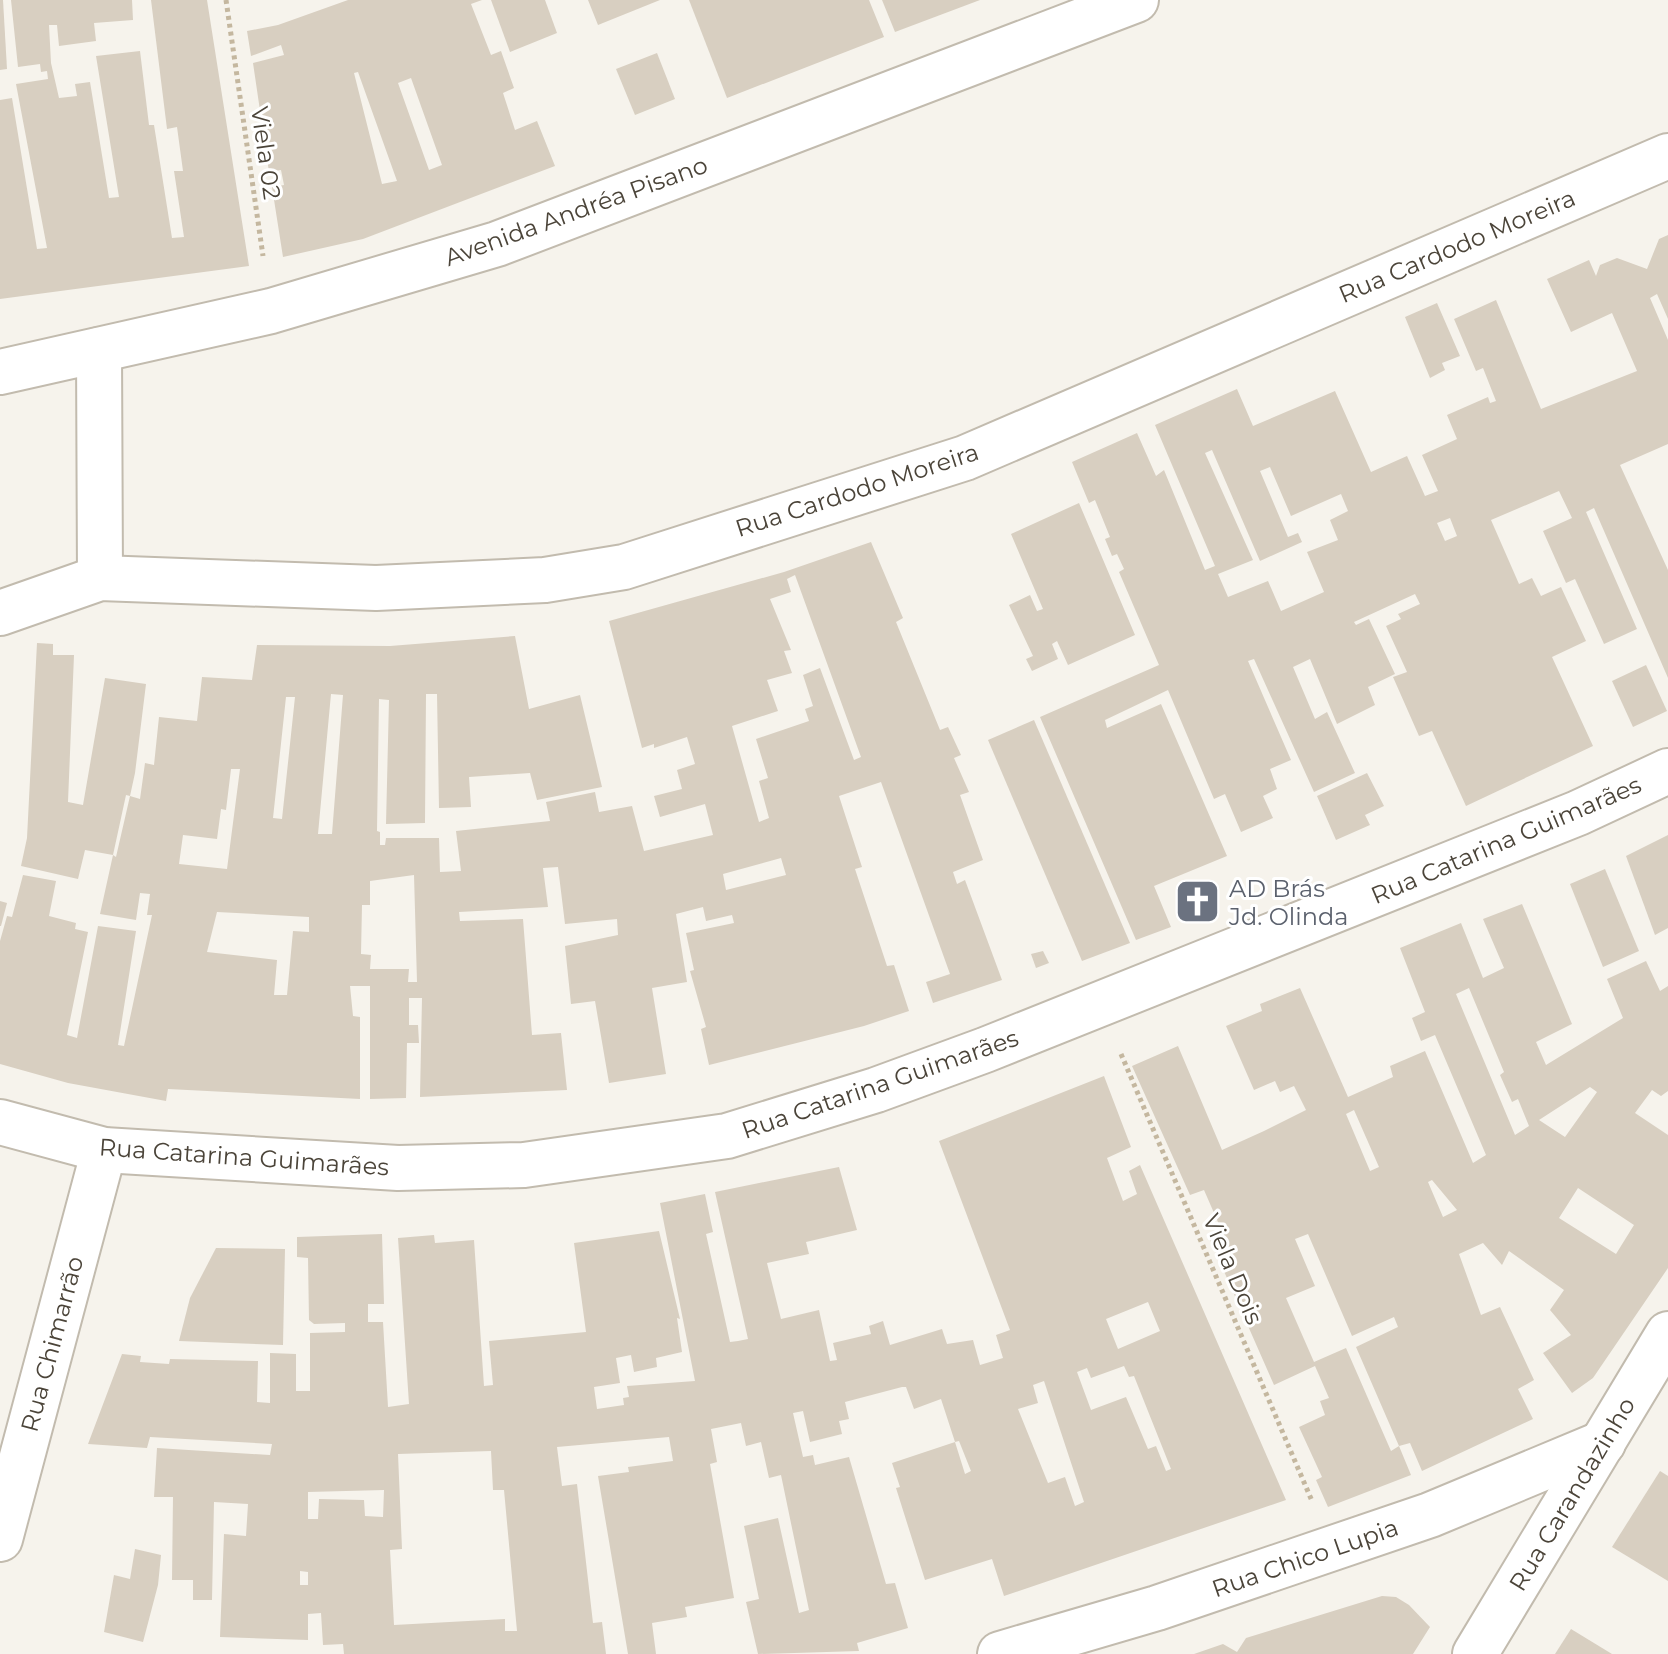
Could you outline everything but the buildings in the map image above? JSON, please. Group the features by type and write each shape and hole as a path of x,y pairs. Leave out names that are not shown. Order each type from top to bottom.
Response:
{"street":[{"name":"Avenida Andréa Pisano","path":"0,372 271,311 497,244 1136,0"},
{"name":"Rua Cardodo Moreira","path":"0,613 100,578 376,588 545,580 624,567 965,458 1668,156"},
{"path":"99,350 100,578"},
{"name":"Rua Catarina Guimarães","path":"0,1122 104,1150 398,1168 524,1165 727,1136 876,1090 1100,1005 1578,813 1668,771"},
{"name":"Rua Chimarrão","path":"0,1539 104,1150"},
{"name":"Rua Carandazinho","path":"1475,1654 1668,1334"},
{"name":"Rua Chico Lupia","path":"1000,1654 1157,1608 1430,1515 1603,1443"}],"path":[{"name":"Viela 02","path":"226,0 271,311"},
{"name":"Viela Dois","path":"1100,1005 1332,1548"}],"place":[{"name":"AD Brás Jd. Olinda","path":"1198,902"}]}
